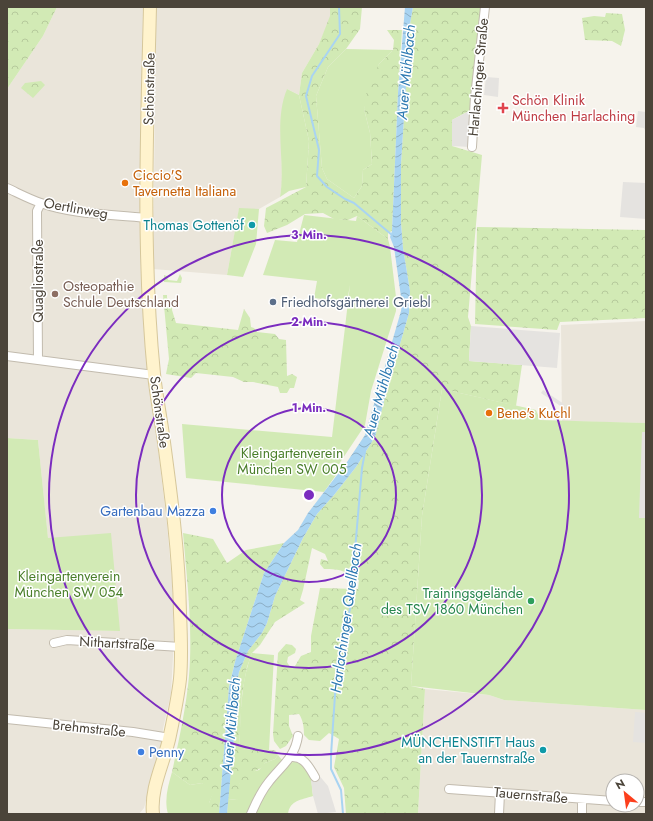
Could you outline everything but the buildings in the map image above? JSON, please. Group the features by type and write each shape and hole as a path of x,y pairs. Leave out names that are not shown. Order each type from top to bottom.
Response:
{"street":[{"name":"Schönstraße","path":"150,7 147,218 148,285 154,375 175,536 181,647 180,678 170,738 152,801 153,814"},
{"name":"Harlachinger Straße","path":"472,147 475,97 485,7"},
{"name":"Oertlinweg","path":"7,188 41,203 79,211 147,218"},
{"name":"Quagliostraße","path":"38,360 37,211 41,203"},
{"path":"7,356 154,375"},
{"name":"Nithartstraße","path":"54,643 66,640 181,647"},
{"name":"Brehmstraße","path":"7,719 133,732 170,738"},
{"path":"251,814 261,792 268,782 291,757 298,742 298,736"},
{"path":"291,757 296,757 303,760 309,766 315,777"},
{"name":"Tauernstraße","path":"449,789 605,801"},
{"path":"499,814 500,793"},
{"path":"582,800 582,814"}],"shaded area":[{"path":"57,7 143,7 140,206 141,278 146,347 167,524 172,582 174,637 171,693 161,746 144,808 139,814 7,814 7,629 120,631 48,539 38,440 7,438 7,89 43,36"},
{"path":"156,7 330,7 331,16 319,44 302,73 299,95 287,89 281,126 282,183 280,197 259,209 239,209 227,275 153,269"},
{"path":"486,77 499,78 498,97 484,95"},
{"path":"471,110 470,147 452,146 452,120"},
{"path":"638,111 646,112 646,130 644,128 636,127"},
{"path":"623,182 646,183 646,219 620,217"},
{"path":"646,321 646,423 562,421 561,325"},
{"path":"471,326 560,333 557,368 469,361"},
{"path":"543,390 564,404 562,407 541,393"},
{"path":"642,432 646,432 646,518 639,518"},
{"path":"425,689 489,695 504,700 646,710 646,814 418,814"},
{"path":"635,712 646,713 646,743 633,742"},
{"path":"318,774 328,786 336,812 318,814 313,796 311,780"}],"green space":[{"path":"7,7 57,7 43,36 7,89"},
{"path":"330,7 362,7 360,29 346,49 328,67 316,96 322,168 327,179 354,198 362,186 363,170 372,164 370,133 364,109 367,89 379,64 393,50 394,40 387,30 402,30 392,231 388,233 388,239 357,216 348,220 334,219 323,213 305,214 287,225 267,233 264,226 266,208 306,187 309,141 299,95 302,73 319,44 330,16"},
{"path":"413,7 481,7 471,110 452,120 452,146 482,155 468,317 471,326 469,361 522,365 516,406 442,389 422,516 411,686 425,689 418,814 346,814 344,788 334,767 339,739 329,733 320,741 309,740 304,735 303,724 299,714 289,715 289,726 293,736 286,746 280,749 274,741 273,734 278,653 286,644 292,645 296,649 295,653 288,657 287,662 290,667 295,666 301,656 311,652 311,636 320,588 358,589 359,580 350,574 335,569 324,569 320,564 321,559 328,561 325,554 312,548 300,600 305,603 275,622 260,645 252,653 247,667 242,694 239,749 273,750 276,751 278,755 275,759 265,763 263,767 255,771 249,780 239,784 241,792 237,800 228,799 235,727 235,694 239,672 248,651 262,633 267,623 275,596 303,538 317,514 356,467 375,437 409,313 410,291 403,248 401,223 401,164 410,24"},
{"path":"606,13 622,14 625,30 621,46 612,41 585,40 582,18 594,16 605,17"},
{"path":"346,49 393,50 379,64 364,109 370,133 372,164 363,170 362,186 354,198 327,179 322,168 316,96 328,67"},
{"path":"41,81 45,85 33,98 21,88 25,83"},
{"path":"287,89 299,95 309,141 306,187 289,191 280,197 282,170 280,129 283,102"},
{"path":"239,208 259,209 256,244 243,277 227,275"},
{"name":"Kleingartenverein München SW 005","path":"304,215 356,221 357,216 388,239 396,297 396,311 371,391 365,425 339,464 327,463 326,467 336,475 324,492 186,478 182,424 332,437 350,285 347,302 314,298 317,281 263,275 275,240 297,242"},
{"path":"477,227 646,230 646,318 560,322 557,330 475,324"},
{"path":"180,274 182,278 181,283 164,282 164,275 167,276 168,280 177,281"},
{"path":"163,295 167,295 169,300 172,300 172,310 176,323 238,330 244,309 250,318 251,327 257,332 275,334 279,339 286,340 287,376 292,374 297,377 294,388 290,388 287,393 280,393 278,387 253,382 244,382 233,377 196,373 191,378 166,374 169,359"},
{"name":"Trainingsgelände des TSV 1860 München","path":"442,389 536,410 540,420 646,423 646,710 504,700 489,695 411,686 422,516"},
{"name":"Kleingartenverein München SW 054","path":"7,438 38,440 48,538 111,533 120,631 7,629"},
{"path":"183,533 213,539 227,563 246,550 284,543 264,573 235,662 229,686 219,814 209,814 209,803 214,789 207,787 202,783 190,785 172,772 186,700 190,658 189,604"},
{"path":"252,653 274,655 269,750 239,749 243,688"},
{"path":"278,755 283,761 262,785 247,814 227,814 228,799 237,800 239,784 255,771 259,770 265,763 275,759"},
{"path":"295,761 305,767 308,771 313,796 294,803 289,809 288,814 254,814 269,787 291,763"},
{"path":"172,772 190,785 202,783 215,789 209,803 209,814 168,814 166,798"}],"water":[{"name":"Auer Mühlbach","path":"405,7 413,7 410,24 401,164 401,223 403,248 410,291 409,313 375,437 356,467 317,514 303,538 275,596 267,623 262,633 248,651 239,672 235,694 235,727 227,814 219,814 229,687 235,662 264,573 284,543 298,530 308,513 347,462 365,435 401,311 402,304 394,247 390,237 392,231 398,93"}],"waterway":[{"path":"339,7 340,34 312,76 306,96 319,150 317,176 327,187 354,203 392,235"},
{"name":"Harlachinger Quellbach","path":"343,814 341,790 331,769 331,755 337,665 350,609 362,468 365,452"}],"place":[{"name":"Schön Klinik München Harlaching","path":"503,108"},
{"name":"Ciccio'S Tavernetta Italiana","path":"125,183"},
{"name":"Thomas Gottenöf","path":"252,225"},
{"name":"Osteopathie Schule Deutschland","path":"55,294"},
{"name":"Friedhofsgärtnerei Griebl","path":"273,302"},
{"name":"Bene's Kuchl","path":"489,413"},
{"name":"Gartenbau Mazza","path":"213,511"},
{"name":"Trainingsgelände des TSV 1860 München","path":"531,601"},
{"name":"MÜNCHENSTIFT Haus an der Tauernstraße","path":"543,750"},
{"name":"Penny","path":"141,752"}]}
